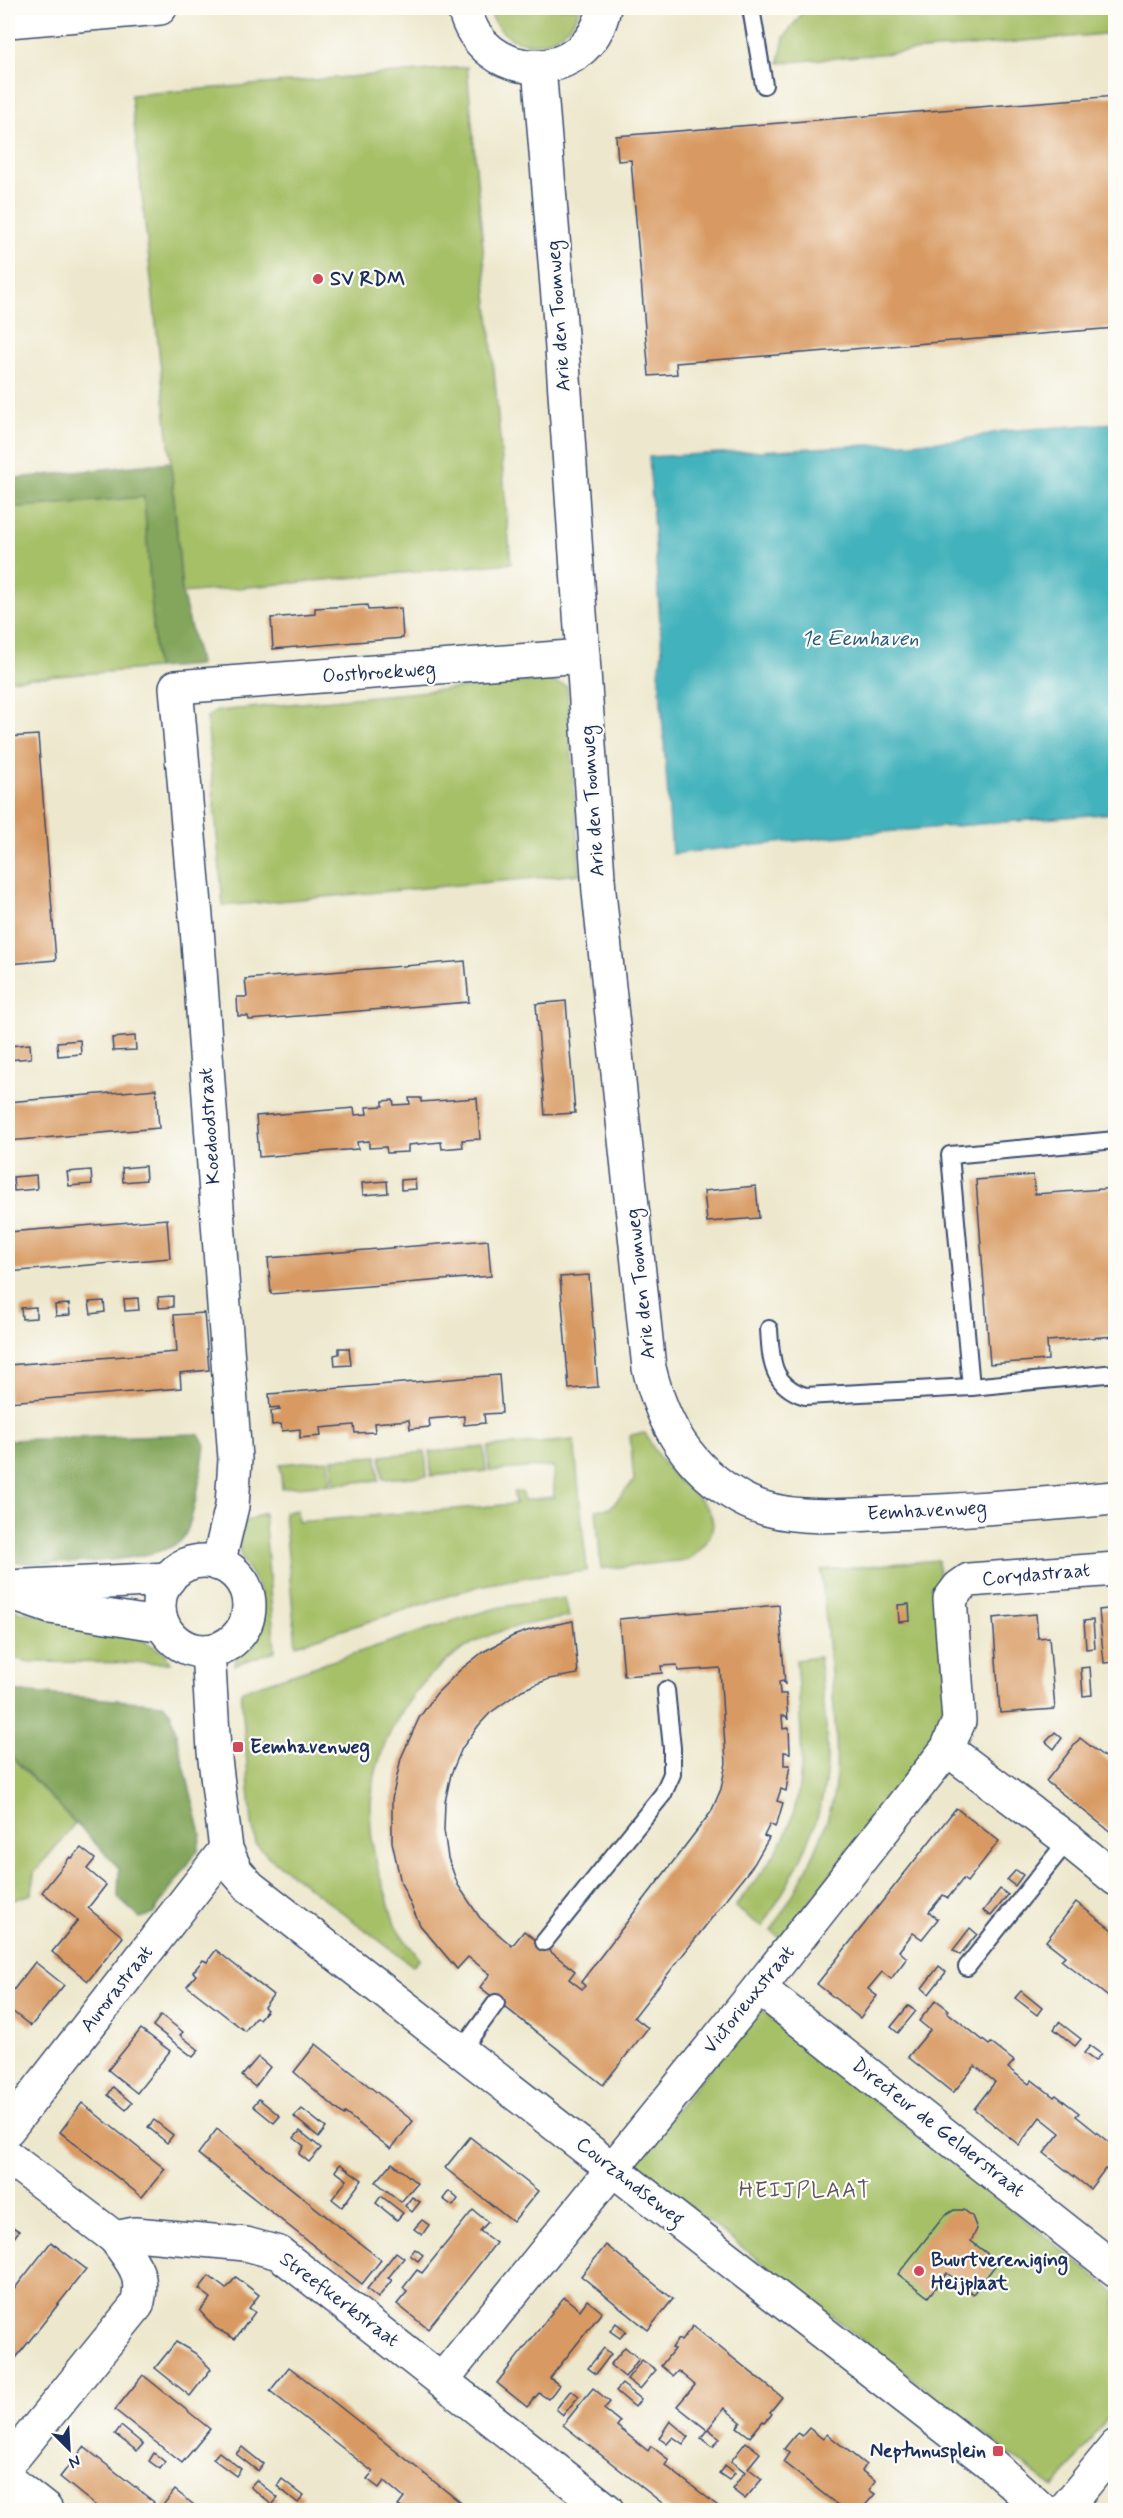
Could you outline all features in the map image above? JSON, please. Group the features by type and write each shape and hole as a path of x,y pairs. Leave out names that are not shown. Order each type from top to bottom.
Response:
{"street":[{"path":"8,21 160,8"},
{"path":"464,8 471,28 484,47 504,61 539,67 561,62 580,50 595,33 604,8"},
{"name":"Arie den Toomweg","path":"539,67 561,334 599,892 649,1368 655,1393 676,1441 705,1472 741,1499"},
{"name":"Oostbroekweg","path":"176,687 583,656"},
{"name":"Koedoodstraat","path":"176,687 197,928 235,1459 232,1506 218,1564"},
{"name":"Eemhavenweg","path":"741,1499 787,1512 831,1515 943,1512 1116,1498"},
{"path":"207,1561 218,1564 237,1576 244,1585 248,1595 248,1617 237,1637 219,1649 208,1651 186,1648 168,1634 163,1625 159,1601 162,1589 169,1579 186,1565 207,1561"},
{"name":"Corydastraat","path":"959,1587 969,1580 1116,1569"},
{"path":"8,1587 169,1579"},
{"name":"Victorieuxstraat","path":"442,2380 759,1988 947,1749 959,1721 950,1599 959,1587"},
{"path":"8,1592 50,1607 163,1625"},
{"path":"208,1651 214,1751 225,1849"},
{"path":"947,1749 1116,1879"},
{"name":"Courzandseweg","path":"225,1849 236,1871 250,1887 989,2462 1042,2511"},
{"name":"Aurorastraat","path":"8,2129 225,1849"},
{"name":"Directeur de Gelderstraat","path":"759,1988 1116,2270"},
{"path":"8,2157 115,2238 136,2268 141,2283 136,2305 8,2464"},
{"name":"Streefkerkstraat","path":"115,2238 135,2234 246,2244 279,2253 607,2511"},
{"path":"1064,2511 1116,2446"},
{"path":"8,2480 46,2511"}],"lane":[{"path":"751,8 764,85"},
{"path":"970,1388 950,1155 1116,1140"},
{"path":"769,1329 772,1364 780,1379 790,1391 805,1396 970,1388 1116,1373"},
{"path":"544,1942 663,1794 672,1774 672,1748 666,1690"},
{"path":"967,1966 1068,1840"},
{"path":"461,2051 495,2003"}],"green space":[{"path":"489,8 580,8 572,23 560,34 547,41 533,44 519,42 506,35 496,24"},
{"path":"806,8 1115,8 1115,33 779,63 784,37"},
{"name":"SV RDM","path":"467,67 511,563 182,593 171,462 131,95"},
{"path":"171,462 182,593 200,665 156,668 144,497 8,508 8,479"},
{"path":"144,497 156,668 8,680 8,508"},
{"path":"546,680 567,686 580,874 223,906 207,717 217,711"},
{"path":"645,1433 669,1470 710,1512 713,1521 712,1530 703,1547 687,1560 601,1569 596,1510 610,1508 634,1481 630,1435"},
{"path":"198,1434 205,1444 194,1508 183,1538 171,1547 127,1558 100,1561 24,1563 8,1561 8,1440"},
{"path":"574,1440 587,1571 532,1576 479,1586 296,1645 284,1512 297,1510 298,1522 515,1504 514,1492 522,1492 523,1500 554,1497 553,1466 489,1471 488,1447"},
{"path":"484,1447 486,1471 431,1476 430,1452"},
{"path":"425,1452 427,1476 383,1479 381,1456"},
{"path":"377,1456 379,1480 334,1484 332,1459"},
{"path":"329,1460 331,1484 282,1488 280,1464"},
{"path":"264,1513 275,1651 234,1665 236,1658 257,1628 262,1613 260,1591 243,1561 239,1544 245,1522"},
{"path":"938,1560 950,1719 781,1939 771,1931 820,1840 831,1807 836,1777 836,1730 821,1570"},
{"path":"565,1598 569,1617 532,1623 484,1637 450,1659 429,1677 411,1698 384,1747 371,1801 373,1845 396,1926 420,1959 413,1966 269,1857 256,1844 252,1823 241,1691 465,1617 501,1607"},
{"path":"8,1609 131,1634 165,1653 170,1663 30,1662 8,1657"},
{"path":"819,1657 827,1749 822,1797 816,1820 798,1864 762,1927 735,1907 774,1855 789,1825 800,1779 801,1731 796,1660"},
{"path":"8,1691 163,1704 171,1713 201,1834 198,1850 153,1914 140,1918 118,1898 119,1868 8,1753"},
{"path":"8,1753 75,1823 34,1873 32,1894 13,1900 8,1896"},
{"path":"759,2008 1115,2292 1115,2409 1054,2488 633,2163"}],"water":[{"name":"1e Eemhaven","path":"1115,423 1115,813 871,833 672,854 659,674 662,652 649,457 962,440 1002,431"}],"building":[{"path":"1116,96 1116,328 676,363 677,374 649,376 631,160 618,161 616,136"},
{"path":"367,605 368,610 401,608 403,638 273,649 271,618 315,614 315,608"},
{"path":"38,735 56,960 8,964 8,737"},
{"path":"465,961 469,1002 249,1020 248,1016 238,1016 237,997 247,997 245,979"},
{"path":"566,1001 575,1113 545,1115 536,1004"},
{"path":"135,1036 136,1050 113,1051 112,1038"},
{"path":"80,1040 81,1054 58,1056 57,1042"},
{"path":"30,1044 31,1058 8,1060 8,1046"},
{"path":"156,1089 159,1128 8,1141 8,1102"},
{"path":"409,1098 421,1098 421,1102 477,1098 480,1139 462,1140 463,1147 442,1149 441,1142 408,1145 408,1152 387,1153 386,1147 369,1148 369,1141 357,1142 358,1149 259,1157 256,1116 354,1108 355,1115 367,1114 366,1107 383,1106 383,1101 393,1100 394,1105 410,1104"},
{"path":"145,1166 146,1180 123,1182 122,1168"},
{"path":"91,1170 92,1184 69,1186 67,1172"},
{"path":"36,1175 37,1189 14,1191 13,1177"},
{"path":"1033,1175 1035,1194 1116,1188 1116,1336 1047,1341 1048,1360 990,1364 976,1180"},
{"path":"415,1179 416,1189 401,1190 401,1180"},
{"path":"387,1181 388,1193 363,1195 362,1183"},
{"path":"756,1186 759,1218 707,1222 704,1191"},
{"path":"167,1219 170,1258 8,1272 8,1232"},
{"path":"488,1240 491,1276 271,1294 268,1258"},
{"path":"589,1275 598,1387 569,1389 560,1277"},
{"path":"173,1296 173,1307 159,1308 158,1297"},
{"path":"138,1298 139,1310 125,1311 124,1299"},
{"path":"104,1301 105,1312 91,1314 89,1302"},
{"path":"69,1304 70,1315 56,1316 55,1305"},
{"path":"36,1307 36,1318 22,1319 21,1308"},
{"path":"204,1313 209,1370 180,1373 181,1388 8,1402 8,1365 177,1352 174,1315"},
{"path":"339,1348 349,1348 351,1365 335,1366 334,1355 339,1354"},
{"path":"499,1375 502,1413 484,1414 485,1423 464,1425 464,1416 429,1419 430,1427 410,1429 409,1420 374,1423 375,1432 355,1433 354,1425 320,1428 321,1436 300,1438 300,1429 282,1431 281,1424 272,1425 271,1411 280,1410 279,1407 270,1408 269,1394"},
{"path":"909,1604 910,1621 899,1622 898,1605"},
{"path":"779,1605 785,1685 783,1681 779,1682 780,1694 786,1694 788,1720 786,1716 782,1716 783,1729 789,1728 790,1753 784,1752 784,1765 790,1765 786,1791 781,1789 777,1801 783,1803 778,1820 775,1827 770,1824 764,1836 769,1838 754,1864 634,2017 648,2028 603,2085 480,1987 490,1974 468,1957 457,1969 420,1925 401,1883 392,1842 392,1799 401,1758 419,1718 436,1694 460,1670 483,1652 513,1636 533,1629 573,1621 578,1674 549,1679 522,1690 490,1713 479,1725 462,1748 451,1774 445,1802 444,1830 448,1858 458,1885 480,1918 512,1946 524,1931 575,1971 569,1979 582,1989 585,1986 581,1982 711,1812 721,1789 726,1763 720,1668 678,1671 677,1665 661,1666 662,1673 624,1676 619,1619"},
{"path":"1116,1608 1116,1662 1104,1663 1099,1610"},
{"path":"1036,1614 1038,1638 1049,1637 1055,1709 1000,1713 993,1618"},
{"path":"1093,1620 1095,1648 1086,1649 1084,1621"},
{"path":"1090,1667 1092,1695 1083,1696 1081,1668"},
{"path":"1055,1732 1062,1738 1054,1749 1046,1742"},
{"path":"1080,1738 1116,1766 1116,1836 1046,1781"},
{"path":"956,1808 999,1841 967,1882 963,1879 948,1898 943,1895 929,1912 938,1919 922,1939 913,1933 899,1951 907,1958 891,1979 882,1972 868,1989 877,1996 860,2018 817,1984"},
{"path":"81,1848 95,1859 87,1869 106,1885 88,1908 123,1937 88,1981 52,1952 78,1920 42,1892 70,1857 72,1858"},
{"path":"1016,1870 1023,1875 1015,1886 1007,1880"},
{"path":"1000,1889 1008,1895 991,1916 983,1911"},
{"path":"1076,1902 1116,1933 1116,2003 1061,1960 1065,1956 1046,1941"},
{"path":"970,1928 977,1934 960,1955 953,1950"},
{"path":"216,1950 273,1995 264,2007 267,2010 259,2019 256,2017 245,2031 187,1986 196,1975 193,1972 203,1960 207,1962"},
{"path":"35,1962 64,1985 31,2026 8,2008 8,1997"},
{"path":"939,1966 946,1972 929,1994 922,1988"},
{"path":"1021,1991 1042,2008 1037,2015 1015,1998"},
{"path":"936,2000 949,2010 947,2012 989,2045 991,2043 1014,2061 1008,2068 1029,2084 1032,2080 1054,2097 1056,2095 1079,2113 1076,2116 1116,2148 1116,2177 1105,2169 1090,2189 1044,2153 1060,2133 1040,2117 1019,2145 974,2109 995,2082 975,2066 953,2093 908,2057 930,2030 919,2021"},
{"path":"908,2006 916,2011 898,2033 891,2027"},
{"path":"161,2015 183,2032 180,2035 199,2050 193,2057 153,2026"},
{"path":"1059,2022 1081,2039 1075,2046 1054,2029"},
{"path":"141,2029 170,2051 137,2093 108,2070"},
{"path":"316,2044 413,2121 391,2149 345,2113 344,2115 294,2072"},
{"path":"1090,2046 1101,2054 1095,2061 1084,2053"},
{"path":"258,2057 270,2067 255,2087 242,2076"},
{"path":"113,2087 132,2103 126,2110 108,2095"},
{"path":"259,2099 280,2116 274,2123 253,2106"},
{"path":"82,2103 165,2169 142,2197 60,2132"},
{"path":"302,2109 326,2128 319,2137 294,2117"},
{"path":"154,2120 173,2135 167,2143 148,2127"},
{"path":"217,2129 381,2260 362,2284 198,2154"},
{"path":"300,2131 321,2148 309,2162 299,2154 304,2146 294,2138"},
{"path":"470,2137 538,2191 513,2222 445,2168"},
{"path":"392,2163 417,2183 401,2202 376,2182"},
{"path":"340,2164 362,2180 342,2207 332,2199 347,2180 335,2171"},
{"path":"449,2191 458,2199 453,2206 443,2199"},
{"path":"381,2196 403,2213 397,2220 376,2203"},
{"path":"412,2197 420,2202 412,2212 405,2206"},
{"path":"473,2210 488,2222 480,2231 496,2243 428,2329 397,2304 407,2292 403,2288 417,2270 422,2273"},
{"path":"954,2210 964,2210 972,2216 977,2229 971,2241 998,2262 973,2294 947,2273 928,2297 898,2274 944,2216"},
{"path":"422,2220 429,2225 422,2235 414,2229"},
{"path":"11,2226 19,2231 8,2246 8,2230"},
{"path":"51,2242 86,2269 8,2368 8,2297"},
{"path":"606,2245 673,2299 648,2330 581,2276"},
{"path":"415,2249 423,2255 418,2261 410,2255"},
{"path":"396,2252 404,2258 388,2278 392,2280 378,2298 367,2289"},
{"path":"209,2276 226,2289 236,2277 259,2295 249,2308 255,2312 235,2339 215,2328 200,2311 211,2298 199,2289"},
{"path":"564,2297 580,2310 587,2300 602,2312 550,2378 559,2385 554,2392 548,2399 539,2393 527,2407 497,2383"},
{"path":"616,2323 626,2331 620,2338 610,2331"},
{"path":"693,2326 782,2397 770,2412 772,2414 750,2437 737,2427 741,2422 724,2408 708,2429 720,2438 713,2447 701,2438 707,2430 677,2406 695,2385 678,2371 673,2376 661,2366 674,2349 672,2348 678,2339 681,2341"},
{"path":"176,2342 195,2353 211,2369 190,2396 155,2368"},
{"path":"625,2347 639,2359 625,2377 610,2365"},
{"path":"604,2348 611,2354 596,2374 588,2368"},
{"path":"642,2360 656,2370 640,2389 627,2379"},
{"path":"289,2367 470,2510 405,2510 398,2506 404,2498 384,2481 379,2488 367,2479 373,2472 270,2391"},
{"path":"143,2375 210,2429 182,2463 115,2410"},
{"path":"622,2384 641,2399 635,2407 616,2391"},
{"path":"593,2388 610,2402 604,2409 620,2422 617,2426 648,2451 651,2446 669,2460 665,2465 718,2506 718,2510 671,2510 563,2425"},
{"path":"571,2390 579,2396 563,2415 556,2409"},
{"path":"670,2421 689,2437 683,2444 673,2437 667,2444 659,2438"},
{"path":"121,2426 143,2444 137,2451 115,2434"},
{"path":"809,2428 823,2439 827,2434 866,2465 862,2471 876,2481 869,2490 875,2494 861,2510 856,2507 853,2510 844,2510 783,2462 789,2453 784,2449 797,2433 802,2436"},
{"path":"746,2442 760,2453 748,2468 762,2479 745,2499 732,2489 745,2472 731,2461"},
{"path":"84,2447 154,2502 147,2510 101,2510 60,2477"},
{"path":"242,2447 263,2464 258,2471 236,2454"},
{"path":"219,2452 241,2469 236,2476 213,2459"},
{"path":"154,2453 165,2462 160,2469 149,2461"},
{"path":"725,2465 735,2473 729,2480 719,2473"},
{"path":"282,2479 304,2496 298,2503 277,2486"},
{"path":"256,2480 278,2498 272,2505 250,2487"},
{"path":"175,2490 194,2505 201,2510 159,2510"}],"place":[{"name":"SV RDM","path":"318,279"},
{"name":"Eemhavenweg","path":"238,1747"},
{"name":"Buurtvereniging Heijplaat","path":"919,2271"},
{"name":"Neptunusplein","path":"998,2451"}],"district":[{"name":"HEIJPLAAT","path":"805,2191"}]}
